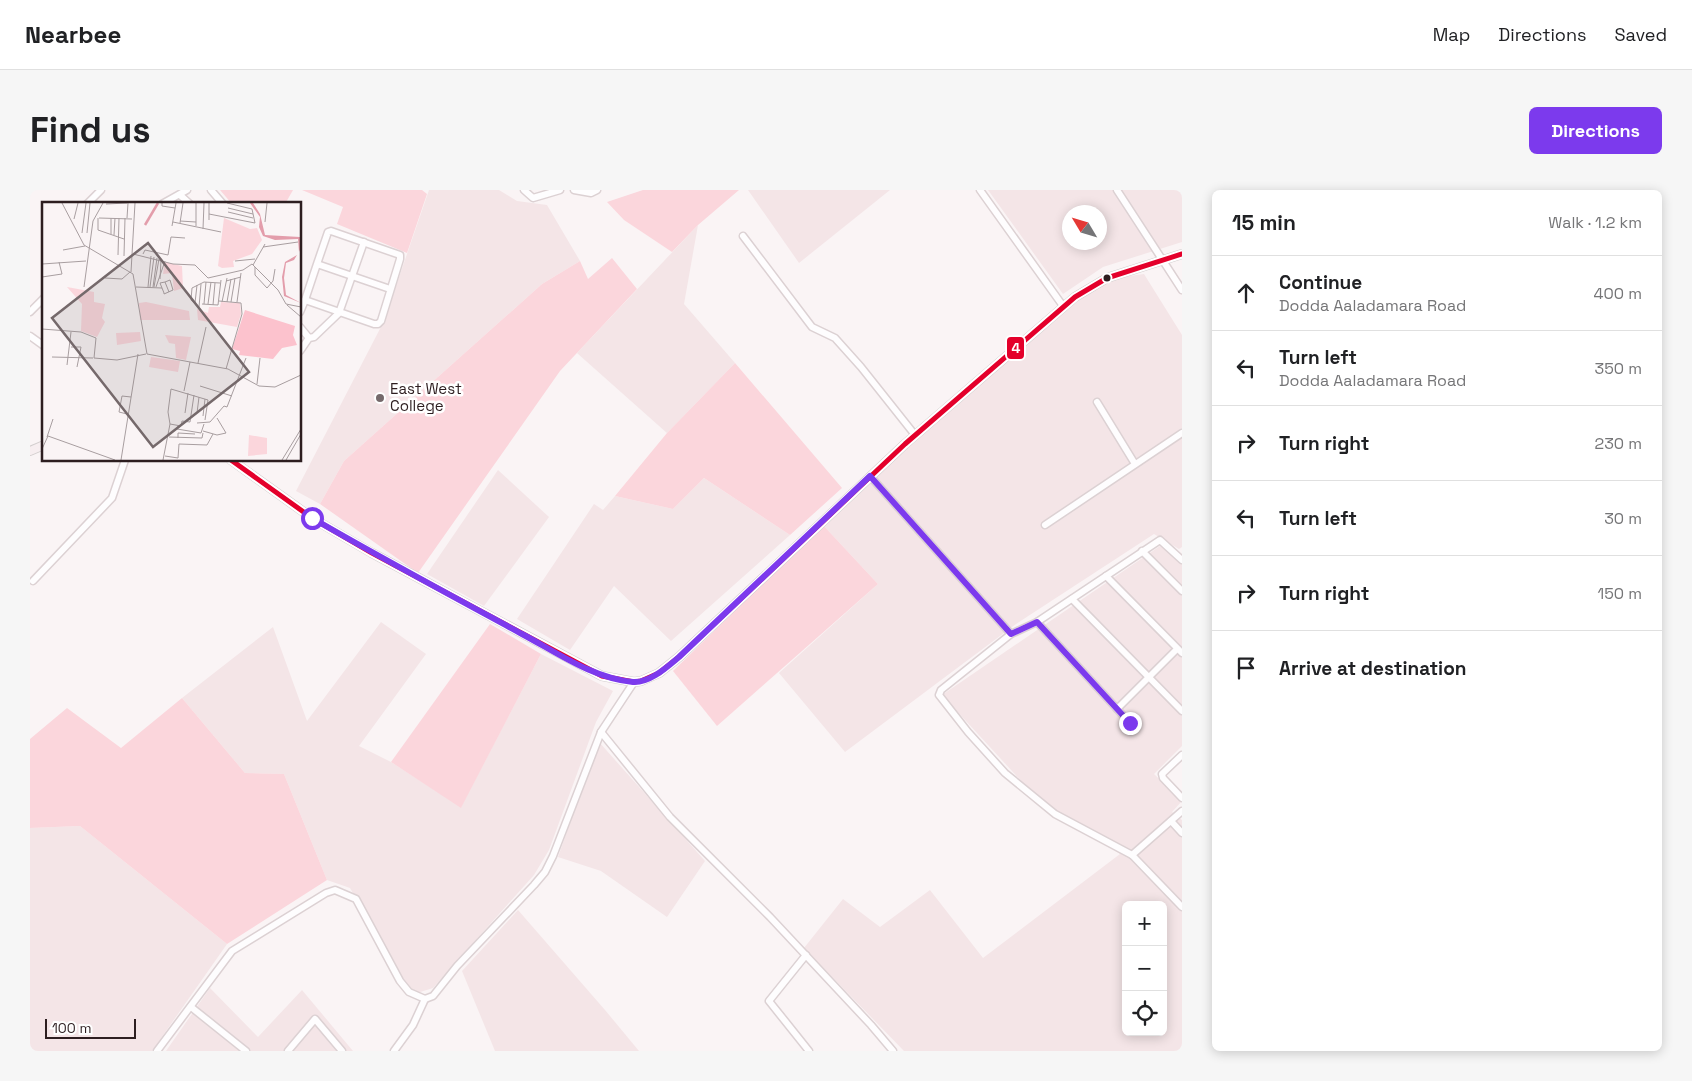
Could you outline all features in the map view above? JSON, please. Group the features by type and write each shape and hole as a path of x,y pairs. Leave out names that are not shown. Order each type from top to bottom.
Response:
{"main road":[{"path":"233,461 312,518 372,552 602,676 634,682 641,681 659,673 679,657 870,476 1074,297 1107,278 1182,254"},
{"path":"30,451 42,446"}],"street":[{"path":"89,202 101,190"},
{"path":"167,202 187,190"},
{"path":"211,190 221,202"},
{"path":"524,190 533,198 560,190"},
{"path":"574,190 591,193 597,190"},
{"path":"980,190 1063,306"},
{"path":"1117,190 1182,290"},
{"path":"180,195 188,202"},
{"path":"301,310 328,232 331,231 400,255 381,321 378,324 305,300"},
{"path":"743,236 812,327 835,338 861,367 915,435"},
{"path":"301,348 309,338 314,337 338,315 364,242"},
{"path":"317,264 390,289"},
{"path":"30,312 42,300"},
{"path":"301,329 309,338"},
{"path":"30,336 42,345"},
{"path":"1097,402 1135,464"},
{"path":"1045,525 1182,433"},
{"path":"33,581 112,498 125,461"},
{"path":"870,476 1011,634"},
{"path":"1182,560 1160,540 1037,622 1011,634 941,690 939,695 968,732 1005,773 1055,814 1132,855 1182,907"},
{"path":"1142,551 1182,590"},
{"path":"1106,576 1180,651 1117,709"},
{"path":"1072,599 1182,711"},
{"path":"1037,622 1130,723"},
{"path":"158,1051 232,951 309,903 335,890 344,892 356,899 400,981 409,992 425,999 433,996 456,966 545,872 554,856 601,732 634,682"},
{"path":"601,732 670,817 806,956 871,1025 892,1051"},
{"path":"1182,754 1162,774 1163,778 1182,798"},
{"path":"1132,855 1182,812"},
{"path":"1171,821 1182,833"},
{"path":"806,956 769,1001 809,1051"},
{"path":"394,1051 413,1025 425,999"},
{"path":"191,1007 246,1051"},
{"path":"288,1051 315,1019 342,1051"}],"shaded area":[{"path":"220,190 293,190 286,202 230,202"},
{"path":"302,190 422,190 427,194 407,253 337,224 343,207"},
{"name":"East West College","path":"429,190 499,190 517,201 547,205 580,261 542,284 344,461 320,504 296,491 384,321"},
{"path":"643,190 739,190 698,225 672,252 624,220 607,202"},
{"path":"748,190 890,190 799,263"},
{"path":"988,190 1182,190 1182,242 1103,267 1063,294"},
{"path":"698,225 684,304 735,363 667,433 577,353"},
{"path":"612,258 637,289 560,371 418,573 320,504 344,461 542,284 580,261 588,279"},
{"path":"1144,274 1182,335 1182,547 1179,549 1154,534 1016,624 845,752 779,673 878,584 823,525 901,453 1080,299 1115,278"},
{"path":"735,363 842,488 790,535 704,478 673,509 615,496 667,433"},
{"path":"498,470 549,517 484,606 427,574"},
{"path":"704,478 790,535 671,641 614,586 570,650 517,619 594,504 603,510 615,496 673,509"},
{"path":"823,525 878,584 717,726 673,671"},
{"path":"1160,546 1182,560 1182,746 1154,774 1182,801 1172,812 1182,820 1182,1051 904,1051 804,948 843,899 880,927 930,890 983,958 1120,854 1035,796 942,695"},
{"path":"381,622 426,654 359,746 391,762 461,807 541,654 613,691 596,722 549,850 534,875 433,988 417,993 408,987 350,888 327,880 284,774 245,773 182,698 273,627 307,721"},
{"path":"490,624 541,654 461,808 391,762"},
{"path":"182,698 245,773 284,774 327,880 227,944 80,826 30,828 30,739 67,708 121,748"},
{"path":"599,742 705,861 667,917 601,871 558,857"},
{"path":"80,826 227,944 152,1051 30,1051 30,828"},
{"path":"518,910 639,1051 495,1051 462,971"},
{"path":"210,988 258,1037 302,990 353,1051 166,1051"}],"transit line":[{"name":"4","path":"232,461 312,518 372,553 602,676 634,682 641,681 659,673 679,657 905,444 1075,297 1107,278 1182,254"}],"place":[{"name":"East West College","path":"380,398"}],"route":[{"path":"312,518 449,595 602,676 634,682 659,673 679,657 870,476 1011,634 1037,622 1130,723"}]}
